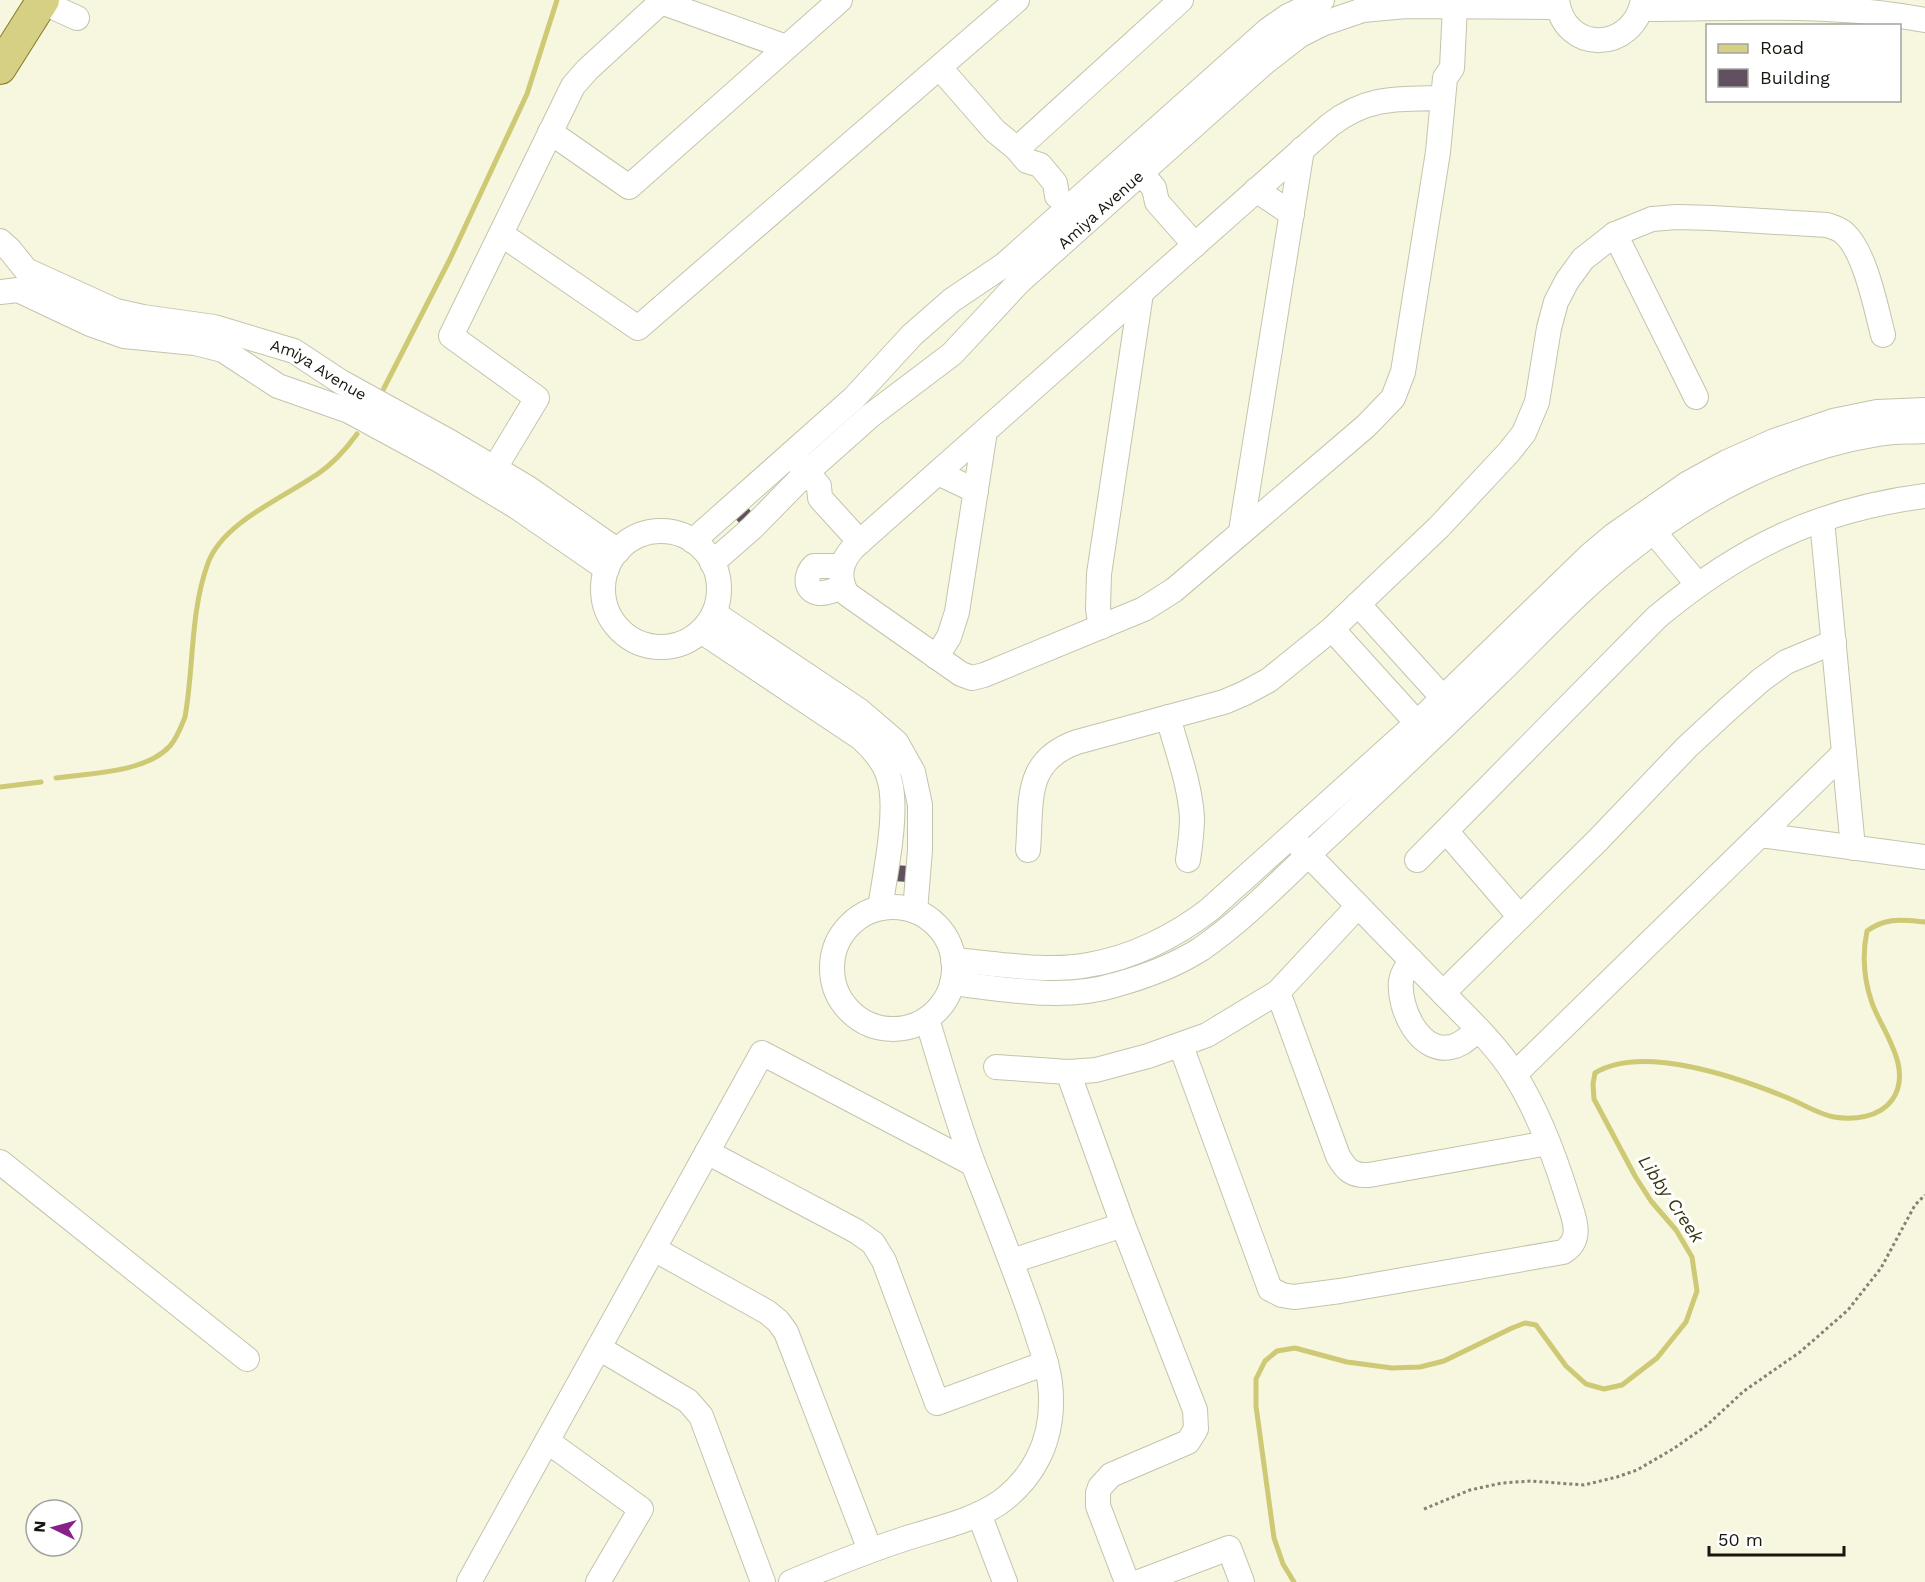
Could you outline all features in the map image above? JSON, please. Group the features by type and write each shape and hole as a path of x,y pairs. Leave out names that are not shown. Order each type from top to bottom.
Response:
{"main road":[{"path":"3,57 42,1"}],"street":[{"path":"550,132 629,187 840,0"},
{"path":"501,234 638,328 1017,0"},
{"path":"1022,155 1181,0"},
{"name":"Amiya Avenue","path":"1140,172 1268,30 1288,16 1322,0"},
{"path":"42,1 77,18"},
{"path":"489,477 537,398 451,336 573,86 661,2 786,47"},
{"path":"1558,3 1561,16 1573,31 1599,41 1625,33 1638,18 1642,5 1820,4 1925,20"},
{"name":"Amiya Avenue","path":"693,541 860,392 912,335 952,300 1004,265 1068,210 1140,172 1264,63 1300,35 1329,21 1363,10 1384,7 1558,3"},
{"path":"1444,88 1360,106 1343,115 1302,149 849,552 842,576 852,599 966,677 977,677 1144,609 1159,600 1174,590 1366,426 1393,398 1399,385 1406,354 1438,152 1444,88 1438,68 1449,6"},
{"path":"940,68 995,131 1022,155 1029,173 1044,192 1068,210"},
{"path":"1241,531 1302,149"},
{"path":"1140,172 1169,191 1201,239"},
{"path":"1256,190 1292,214"},
{"name":"Amiya Avenue","path":"712,563 776,504 813,479 885,403 920,380 952,354 982,324 1007,293 1068,210"},
{"path":"1028,850 1035,778 1050,755 1062,747 1077,742 1224,702 1269,680 1332,629 1439,527 1524,433 1537,402 1549,328 1556,302 1567,281 1583,259 1615,234 1652,219 1677,217 1827,225 1842,231 1850,239 1865,270 1883,334"},
{"path":"1615,234 1696,397"},
{"name":"Amiya Avenue","path":"0,241 10,250 15,284"},
{"name":"Amiya Avenue","path":"15,284 90,324 124,336 195,343 223,350 278,386 350,411 489,477"},
{"name":"Amiya Avenue","path":"15,284 98,304 123,313 214,327 294,351 489,477 612,560"},
{"path":"1101,627 1098,609 1099,574 1141,293"},
{"path":"1096,333 1132,355"},
{"path":"952,971 1028,992 1090,991 1170,965 1200,950 1226,930 1308,855 1424,731 1602,573 1687,484 1727,462 1774,441 1833,421 1877,412 1925,410"},
{"path":"936,657 944,647 954,626 985,431"},
{"path":"1648,524 1737,480 1782,461 1838,443 1880,434 1925,431"},
{"path":"791,454 813,479 831,489 865,538"},
{"path":"938,473 976,491"},
{"path":"1251,473 1287,492"},
{"path":"758,483 776,504"},
{"path":"1417,860 1657,617 1698,585 1760,545 1822,520 1867,506 1925,496"},
{"path":"724,513 743,535"},
{"path":"1822,520 1853,848"},
{"path":"1648,524 1698,585"},
{"path":"653,532 681,535 693,541 712,563 718,588 708,622 690,639 670,646 649,646 636,642 619,629 608,611 604,598 603,584 612,560 628,542 653,532"},
{"path":"1358,604 1450,706"},
{"path":"708,622 860,711 897,742 913,772 918,788 921,825 915,911"},
{"path":"708,622 872,748 888,775 892,789 880,908"},
{"path":"1332,629 1424,731"},
{"path":"1443,993 1597,841 1687,747 1761,680 1786,662 1834,642"},
{"path":"1168,717 1187,787 1192,816 1192,836 1188,860"},
{"path":"952,971 1086,966 1108,961 1160,942 1186,928 1209,910 1291,837 1424,731"},
{"path":"1515,1074 1844,753"},
{"path":"889,836 921,825"},
{"path":"1446,831 1520,917"},
{"path":"1760,835 1925,857"},
{"path":"889,836 920,850"},
{"path":"1181,1046 1264,1275 1270,1289 1282,1295 1294,1297 1352,1289 1563,1252 1572,1247 1575,1242 1576,1233 1571,1212 1548,1143 1515,1074 1479,1030 1291,837"},
{"path":"996,1067 1068,1072 1119,1064 1181,1046 1207,1035 1278,992 1358,906"},
{"path":"880,908 903,908 915,911 929,919 941,930 949,944 952,971 946,997 927,1019 912,1026 896,1029 864,1022 851,1012 838,992 832,968 841,936 865,914 880,908"},
{"path":"1411,960 1403,972 1401,993 1414,1029 1422,1038 1430,1045 1442,1048 1453,1047 1479,1030"},
{"path":"1278,992 1338,1156 1351,1173 1360,1176 1369,1175 1548,1143"},
{"path":"791,1582 870,1550 979,1514 1017,1488 1044,1449 1049,1428 1051,1400 1046,1363 1012,1261 973,1164 927,1019"},
{"path":"469,1582 762,1053 973,1164"},
{"path":"1068,1072 1123,1225 1195,1410 1197,1429 1188,1442 1111,1475 1100,1487 1098,1506 1126,1582"},
{"path":"707,1152 856,1231 873,1243 885,1261 938,1403 1046,1363"},
{"path":"0,1162 246,1359"},
{"path":"1012,1261 1123,1225"},
{"path":"654,1249 767,1312 778,1321 793,1346 870,1550"},
{"path":"599,1348 688,1401 697,1409 706,1426 763,1582"},
{"path":"547,1441 641,1509 598,1582"},
{"path":"979,1514 1005,1582"},
{"path":"1139,1582 1229,1548 1242,1582"}],"path":[{"path":"1424,1509 1470,1490 1502,1483 1531,1481 1584,1485 1637,1470 1673,1449 1706,1426 1744,1391 1800,1352 1848,1310 1881,1268 1915,1204 1925,1195"}],"building":[{"path":"746,505 753,514 741,525 733,516"},
{"path":"894,865 909,866 908,882 893,881"}],"waterway":[{"path":"382,392 450,259 527,94 557,0"},
{"path":"56,778 132,767 147,762 170,746 185,717 198,601 208,563 216,548 227,535 256,512 325,469 357,434"},
{"path":"0,787 41,782"},
{"name":"Libby Creek","path":"1294,1582 1283,1564 1274,1538 1256,1406 1256,1379 1265,1361 1277,1351 1295,1348 1347,1362 1392,1368 1420,1367 1444,1361 1525,1323 1536,1325 1566,1366 1586,1384 1604,1389 1622,1385 1657,1358 1686,1322 1697,1291 1692,1257 1676,1230 1651,1201 1635,1176 1594,1099 1595,1073 1615,1065 1638,1062 1663,1063 1740,1080 1834,1117 1865,1116 1880,1111 1892,1100 1898,1088 1900,1076 1894,1050 1872,1003 1867,985 1864,958 1867,931 1888,921 1925,922"}]}
